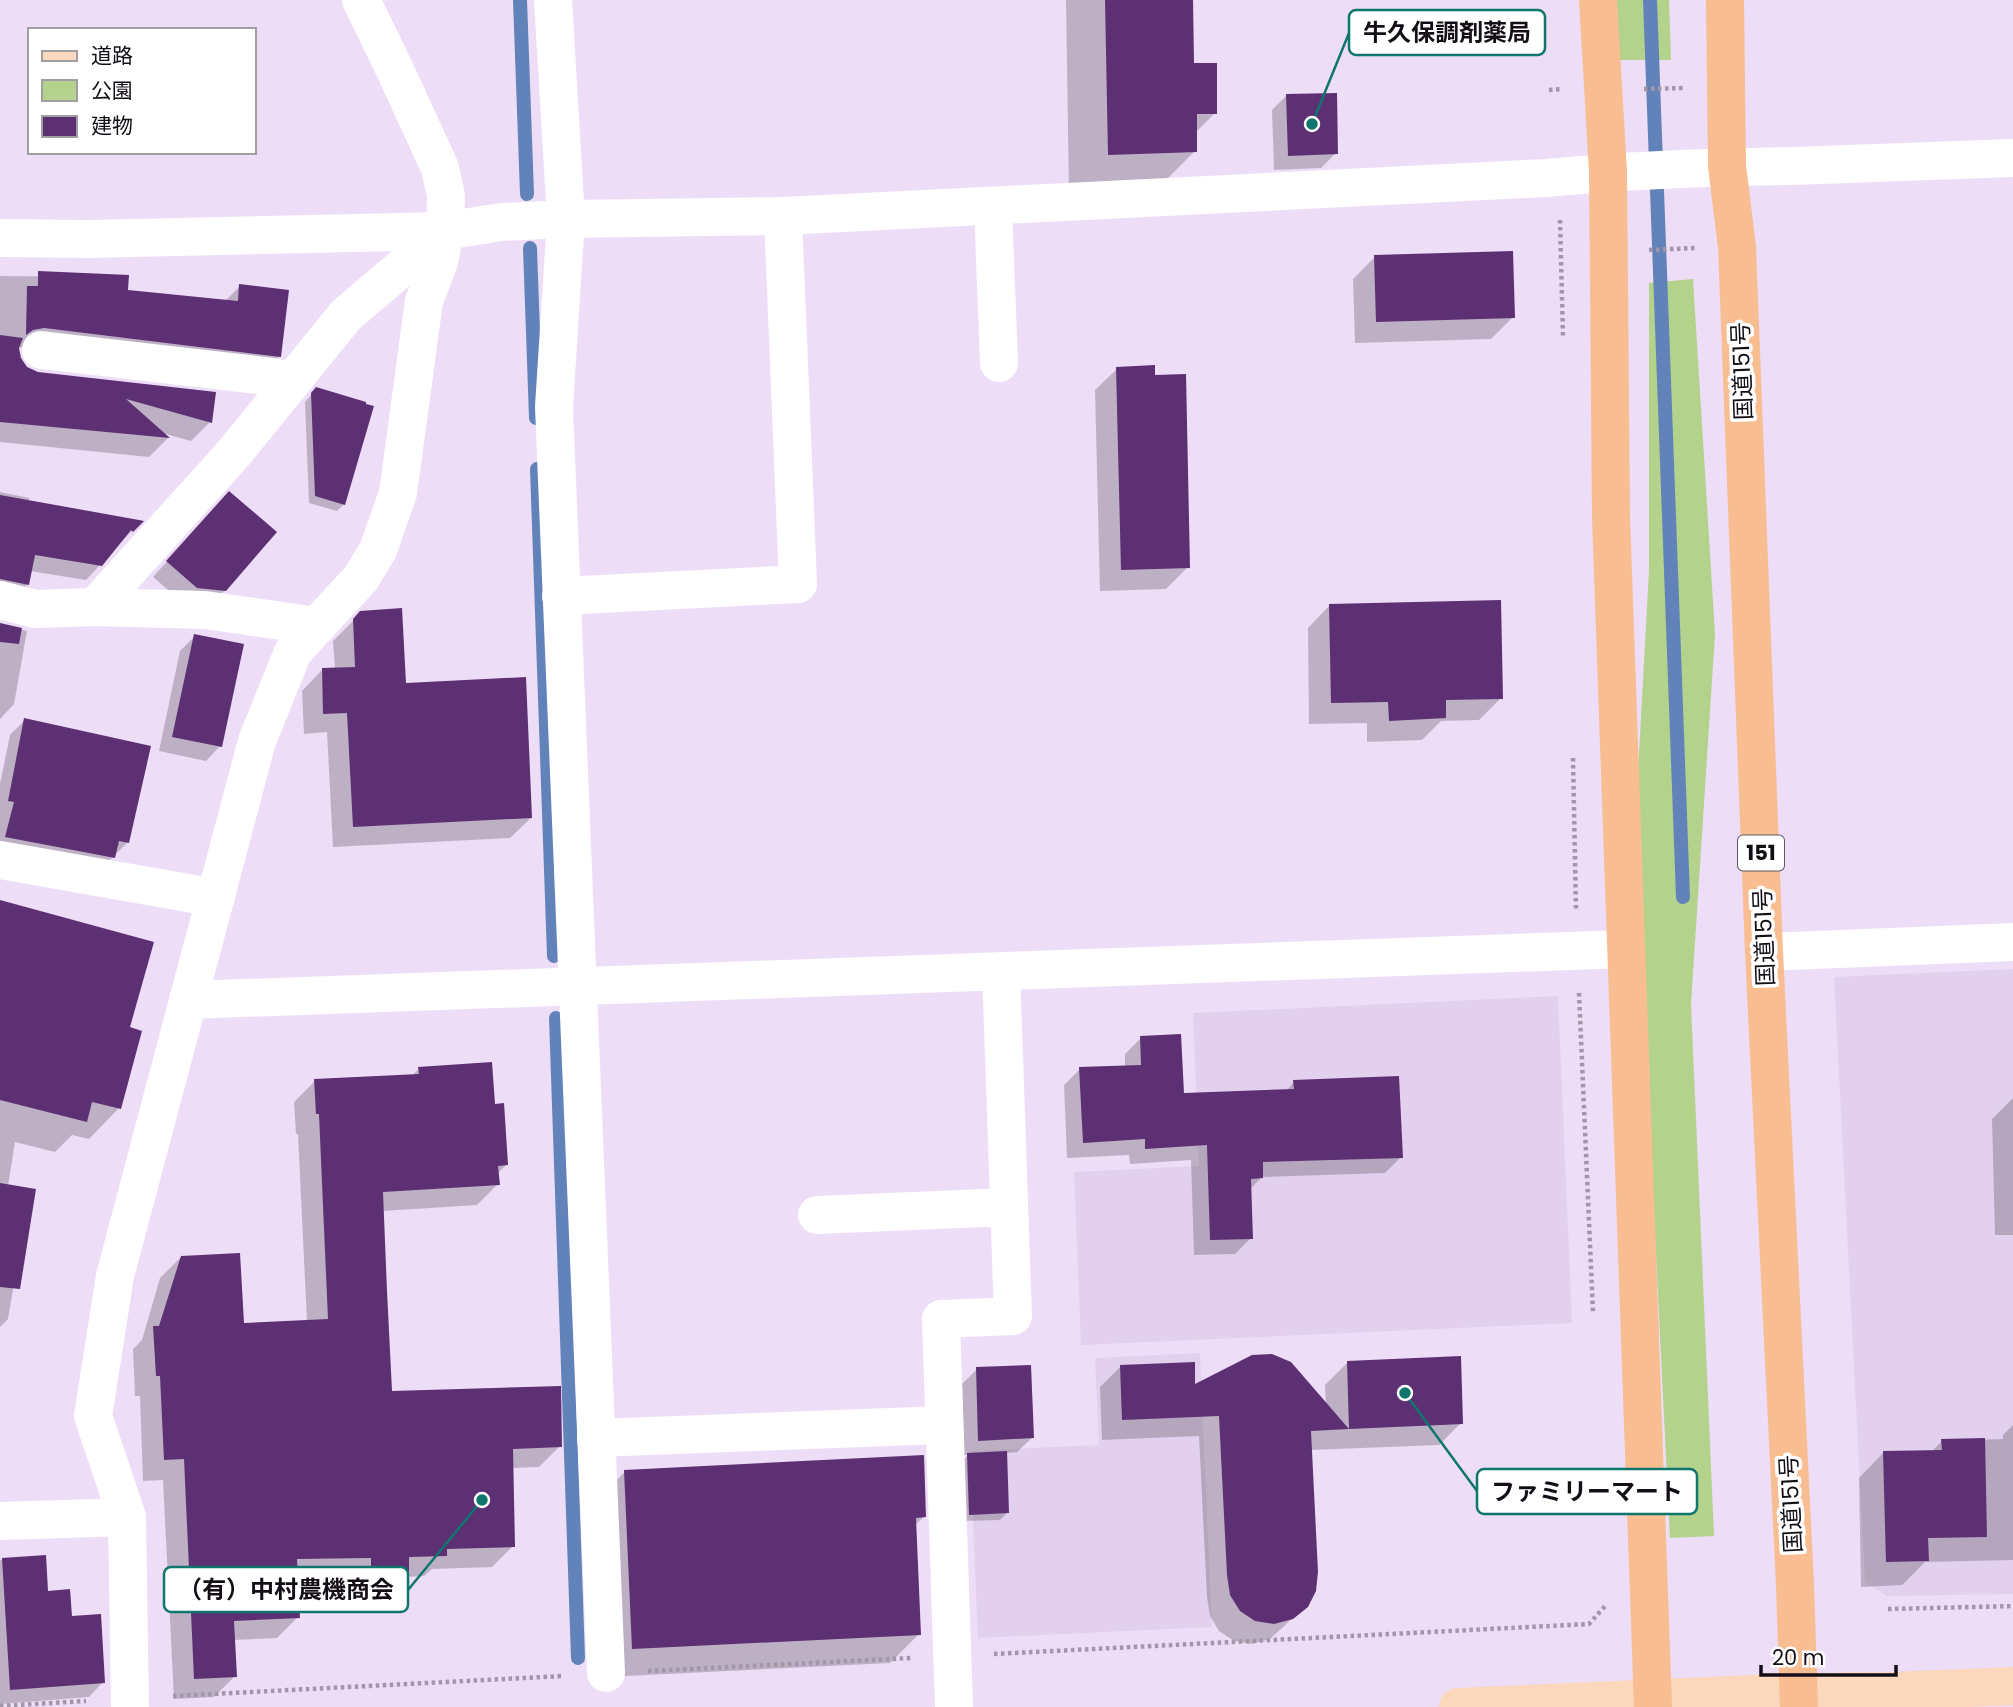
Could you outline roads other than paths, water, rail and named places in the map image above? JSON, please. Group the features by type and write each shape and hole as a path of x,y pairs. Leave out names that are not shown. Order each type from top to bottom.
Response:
{"highway":[{"path":"1598,0 1608,172 1611,517 1653,1703"},
{"name":"国道151号","path":"1725,0 1727,166 1737,247 1799,1700"}],"main road":[{"path":"1458,1707 1799,1700 1892,1691 2013,1686"}],"street":[{"path":"146,1702 127,1517 93,1416 114,1276 257,741 293,652 361,578 378,550 398,493 424,301 439,262 445,231 446,196 440,168 396,69 361,0"},
{"path":"553,0 566,219 554,407 606,1674"},
{"path":"0,238 88,239 445,231 501,222 783,216 1547,178 1727,166 2013,158"},
{"path":"993,206 999,363"},
{"path":"561,596 798,584 783,216"},
{"path":"95,607 234,453 346,315 445,231"},
{"path":"41,350 274,377 290,384"},
{"path":"0,600 35,609 95,607 205,610 317,626"},
{"path":"0,860 216,898"},
{"path":"1765,952 2013,942"},
{"path":"188,1000 1626,949"},
{"path":"954,1707 941,1318 1013,1316 1001,971"},
{"path":"817,1215 1009,1207"},
{"path":"596,1438 944,1425"},
{"path":"0,1521 127,1517"}],"waterway":[{"path":"520,0 527,194"},
{"path":"1650,0 1683,897"},
{"path":"530,248 536,418"},
{"path":"537,469 554,956"},
{"path":"556,1018 578,1658"}],"place":[{"name":"牛久保調剤薬局","path":"1312,124"},
{"name":"ファミリーマート","path":"1405,1393"},
{"name":"（有）中村農機商会","path":"482,1500"}]}
